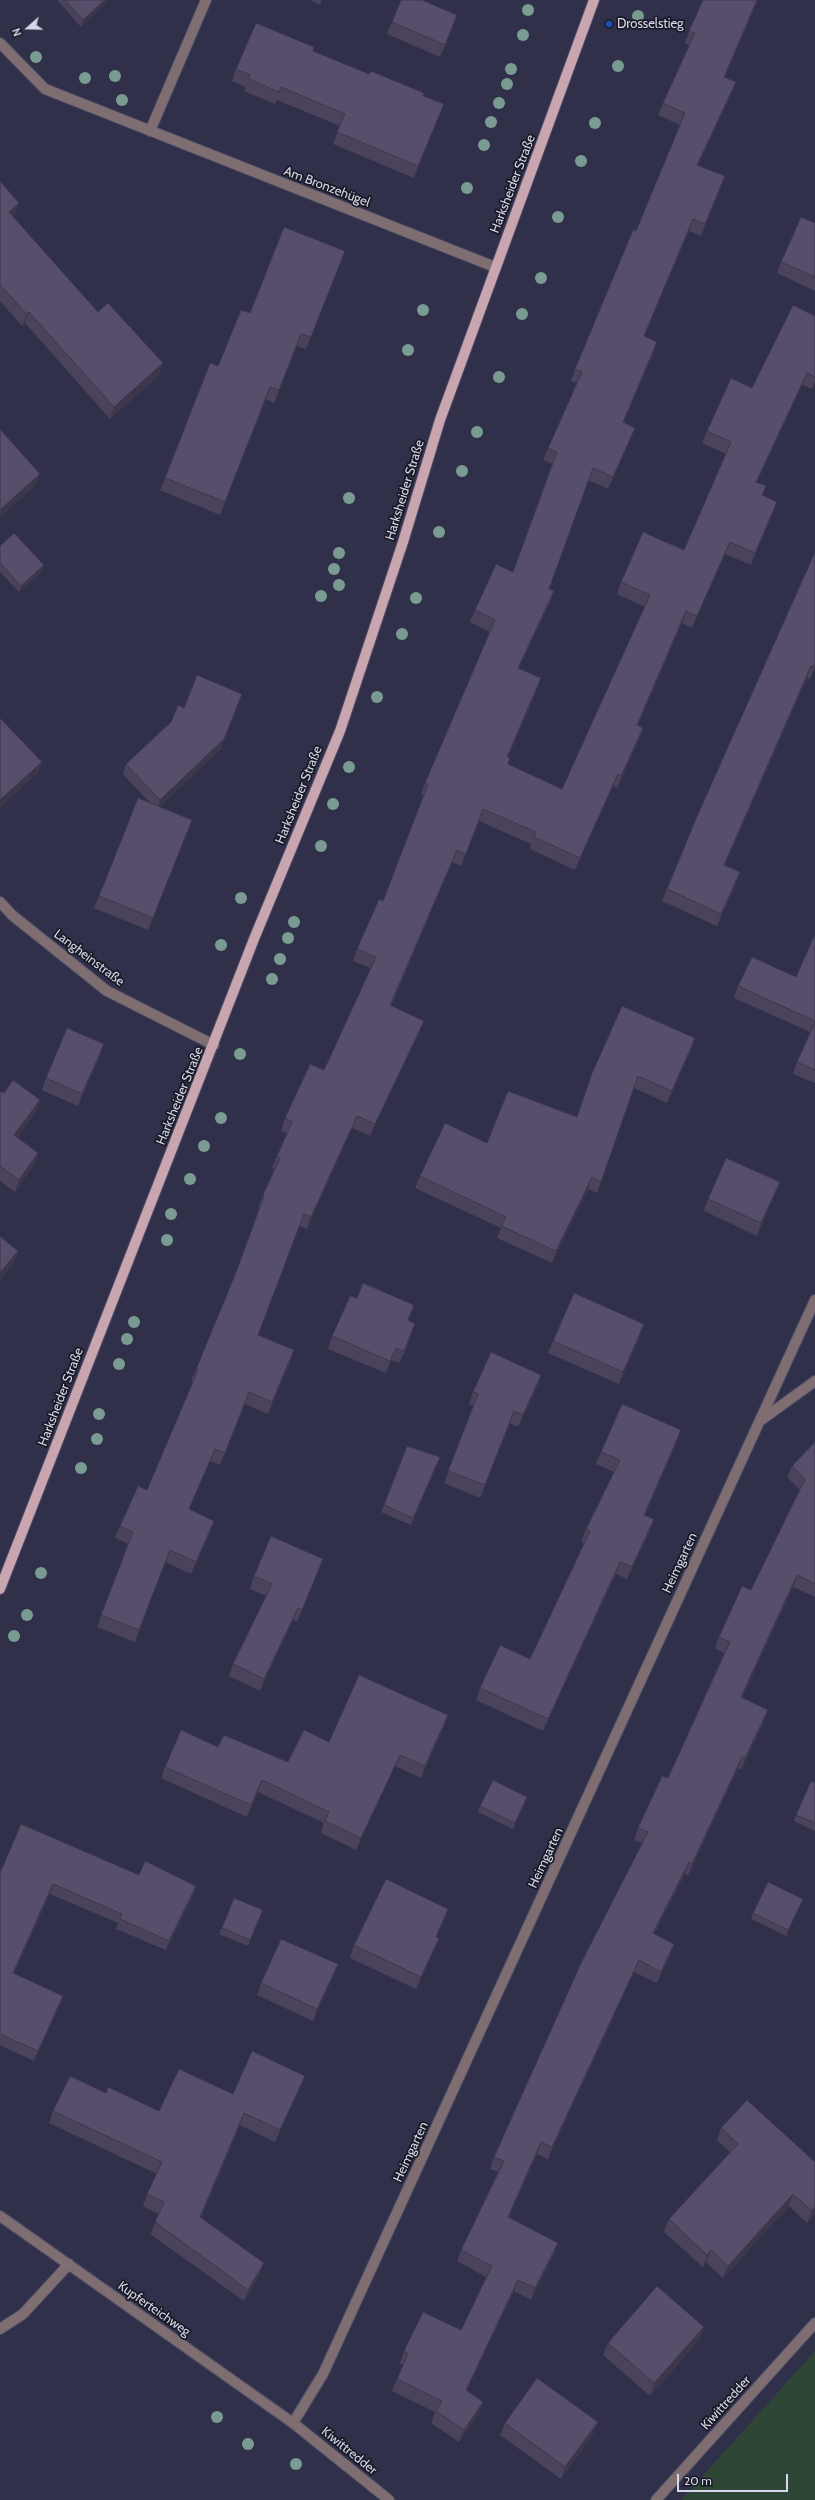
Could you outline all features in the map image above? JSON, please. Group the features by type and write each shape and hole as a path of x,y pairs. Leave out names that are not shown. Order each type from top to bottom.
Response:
{"main road":[{"name":"Harksheider Straße","path":"0,1589 214,1045 254,939 340,731 403,542 440,420 594,0"}],"street":[{"path":"150,131 206,0"},
{"name":"Am Bronzehügel","path":"0,43 45,89 495,267"},
{"name":"Langheinstraße","path":"0,902 12,915 107,991 214,1045"},
{"name":"Heimgarten","path":"293,2423 324,2374 815,1300"},
{"path":"759,1422 815,1381"},
{"name":"Kupferteichweg","path":"0,2216 293,2423"},
{"path":"0,2329 23,2314 69,2264"},
{"name":"Kiwittredder","path":"656,2500 815,2323"},
{"name":"Kiwittredder","path":"293,2423 389,2500"}],"green space":[{"path":"815,2351 815,2500 681,2500"}],"building":[{"path":"65,0 105,0 83,20"},
{"path":"401,0 422,0 457,15 445,45 392,22"},
{"path":"703,0 757,0 724,77 736,82 697,165 725,176 705,224 693,219 644,336 657,342 623,422 635,428 613,477 593,468 549,589 554,591 518,668 541,678 507,757 510,758 508,764 562,789 650,595 621,582 643,532 684,550 731,442 707,431 731,378 752,388 793,305 815,316 815,377 807,373 756,482 766,486 762,495 777,502 755,553 730,542 697,616 686,611 637,725 643,728 621,776 618,774 580,858 534,837 536,832 483,809 466,854 457,850 390,1005 424,1021 375,1124 357,1116 311,1217 304,1214 258,1335 294,1350 272,1402 249,1392 225,1453 215,1449 189,1509 214,1521 196,1562 170,1550 139,1630 101,1615 133,1532 120,1526 138,1486 147,1490 198,1370 196,1369 235,1275 264,1196 263,1195 280,1158 277,1156 292,1122 285,1118 310,1064 324,1070 376,957 357,949 379,899 383,901 428,784 425,783 495,620 475,610 496,564 513,572 557,452 548,448 582,372 575,369 633,230 636,231 685,113 663,103 695,33 689,31"},
{"path":"256,23 314,47 313,51 369,74 371,71 424,93 423,96 444,104 418,166 337,132 345,114 281,87 279,92 249,79 250,75 236,69"},
{"path":"0,181 19,203 9,212 98,312 108,303 163,363 114,407 29,312 27,314 0,285"},
{"path":"801,217 815,223 815,277 781,262"},
{"path":"284,227 345,251 311,337 301,334 279,390 270,387 225,502 165,478 210,363 218,366 241,310 250,313"},
{"path":"0,429 40,474 0,510"},
{"path":"14,533 44,565 21,586 0,563 0,546"},
{"path":"815,552 815,665 814,667 811,666 724,865 740,872 721,914 667,889 698,814"},
{"path":"197,675 242,694 224,739 160,800 126,764 171,722 178,705 184,708"},
{"path":"0,718 42,762 0,800"},
{"path":"138,798 192,820 153,918 99,896"},
{"path":"815,934 815,1021 738,986 752,957 796,977"},
{"path":"622,1006 695,1038 672,1091 638,1076 601,1182 592,1177 556,1251 501,1226 506,1217 420,1176 445,1123 487,1143 508,1091 577,1117 592,1073"},
{"path":"815,1022 815,1070 797,1062"},
{"path":"67,1028 104,1044 82,1094 46,1078"},
{"path":"13,1080 40,1100 14,1135 38,1153 19,1180 0,1166 0,1091 4,1093"},
{"path":"726,1158 780,1182 761,1223 708,1199"},
{"path":"0,1236 18,1251 0,1273"},
{"path":"363,1283 414,1305 408,1320 415,1324 404,1351 396,1348 390,1361 332,1336 350,1296 357,1298"},
{"path":"574,1293 644,1324 623,1372 553,1341"},
{"path":"491,1352 541,1375 523,1415 514,1411 485,1485 448,1471 478,1394 473,1392"},
{"path":"622,1404 681,1430 644,1515 654,1519 632,1567 620,1562 548,1719 480,1688 500,1645 530,1659 590,1531 586,1529 620,1460 601,1452"},
{"path":"815,1442 815,1584 797,1575 741,1697 768,1710 745,1758 742,1757 692,1864 689,1862 653,1933 674,1944 661,1972 639,1960 552,2147 541,2142 508,2217 558,2243 535,2288 518,2280 466,2390 483,2402 464,2430 436,2411 442,2401 397,2379 408,2354 404,2351 423,2312 461,2330 492,2266 461,2250 504,2161 494,2157 582,1961 648,1832 638,1828 662,1776 668,1778 730,1642 719,1637 742,1586 751,1590 805,1479 792,1466"},
{"path":"407,1446 440,1457 413,1518 384,1505"},
{"path":"271,1536 323,1559 302,1610 298,1608 264,1679 233,1664 272,1584 254,1576"},
{"path":"359,1675 448,1715 425,1766 400,1755 361,1838 325,1821 329,1812 262,1780 251,1805 165,1767 181,1730 218,1747 224,1735 288,1762 304,1730 329,1742"},
{"path":"493,1780 527,1797 515,1823 480,1806"},
{"path":"811,1781 815,1783 815,1823 796,1815"},
{"path":"21,1824 139,1875 145,1861 196,1886 169,1941 120,1919 122,1914 53,1884 13,1973 63,1996 38,2051 0,2034 0,1873"},
{"path":"386,1879 448,1909 436,1937 439,1938 421,1977 354,1945"},
{"path":"768,1882 803,1899 788,1930 753,1913"},
{"path":"234,1898 263,1910 250,1940 222,1928"},
{"path":"281,1939 338,1964 317,2009 261,1983"},
{"path":"252,2051 305,2076 280,2130 244,2113 200,2217 264,2263 248,2290 155,2222 164,2202 147,2194 162,2162 53,2111 70,2076 106,2093 108,2087 159,2111 179,2069 233,2094"},
{"path":"747,2100 815,2162 815,2207 812,2211 793,2194 728,2266 711,2250 707,2255 669,2219 738,2144 721,2128"},
{"path":"657,2286 704,2327 654,2383 608,2343"},
{"path":"537,2378 598,2422 565,2467 505,2423"}],"place":[{"name":"Drosselstieg","path":"609,24"}]}
